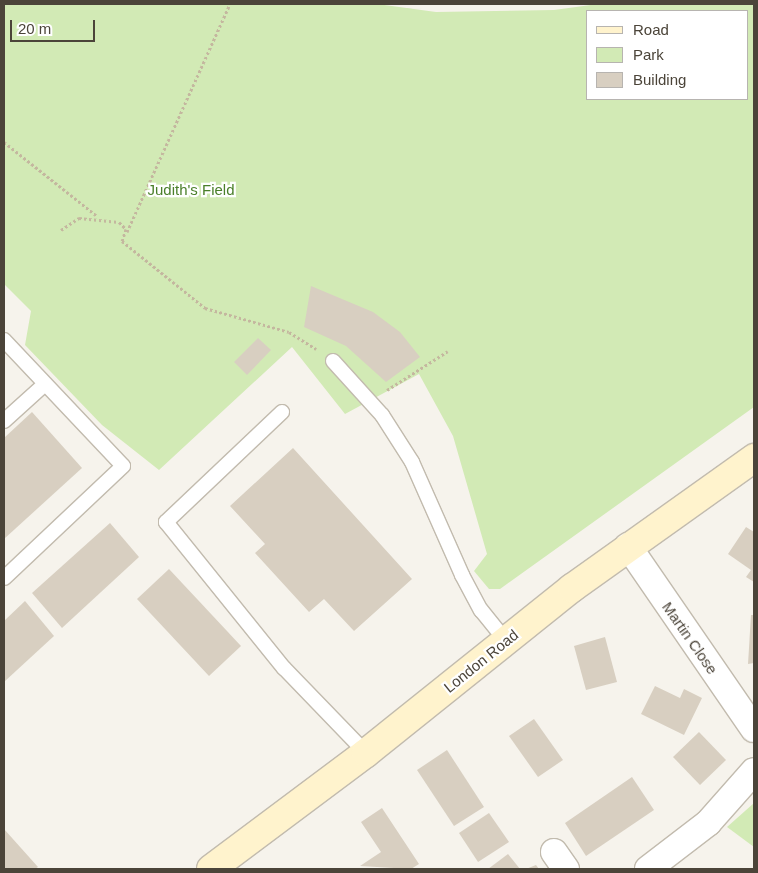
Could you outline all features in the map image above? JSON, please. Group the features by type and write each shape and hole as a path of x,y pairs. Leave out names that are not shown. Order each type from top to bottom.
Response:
{"street":[{"name":"London Road","path":"212,869 366,753 505,640 628,546 754,458"},
{"name":"Martin Close","path":"628,546 754,729"},
{"path":"648,869 708,823 754,771"}],"lane":[{"path":"4,342 123,466 4,578"},
{"path":"333,361 370,401 412,462 462,575 481,610 505,640"},
{"path":"4,421 45,384"},
{"path":"282,412 166,522 284,668 366,753"}],"path":[{"path":"122,242 230,4"},
{"path":"4,142 98,217"},
{"path":"61,230 79,218 98,217 119,222 126,229 122,242"},
{"path":"122,242 206,308 289,332 333,361"},
{"path":"370,401 448,351"}],"green space":[{"name":"Judith's Field","path":"4,4 377,4 436,12 554,10 598,4 754,4 754,407 500,589 489,589 474,571 487,554 453,436 419,374 345,414 292,347 159,470 102,425 25,345 31,311 4,284"},
{"path":"754,803 754,847 727,827"}],"building":[{"path":"311,286 373,312 400,332 420,357 386,382 346,346 304,327"},
{"path":"258,338 271,350 247,375 234,362"},
{"path":"32,412 82,468 4,539 4,438"},
{"path":"293,448 412,579 354,631 324,599 309,612 255,553 265,544 230,506"},
{"path":"110,523 139,557 62,628 32,593"},
{"path":"746,527 754,532 754,582 746,577 751,570 728,554"},
{"path":"169,569 241,646 209,676 137,599"},
{"path":"25,601 54,636 4,682 4,621"},
{"path":"751,615 754,615 754,663 748,664"},
{"path":"605,637 617,682 586,690 574,646"},
{"path":"655,686 680,698 684,689 702,698 684,735 641,714"},
{"path":"534,719 563,760 538,777 509,736"},
{"path":"699,732 726,760 700,785 673,757"},
{"path":"447,750 484,807 454,826 417,770"},
{"path":"632,777 654,810 586,856 565,823"},
{"path":"382,808 419,864 411,869 360,866 381,852 361,822"},
{"path":"489,813 509,842 478,862 459,833"},
{"path":"4,829 38,867 35,869 4,869"},
{"path":"508,854 520,869 488,869"},
{"path":"536,865 539,869 526,869"}]}
